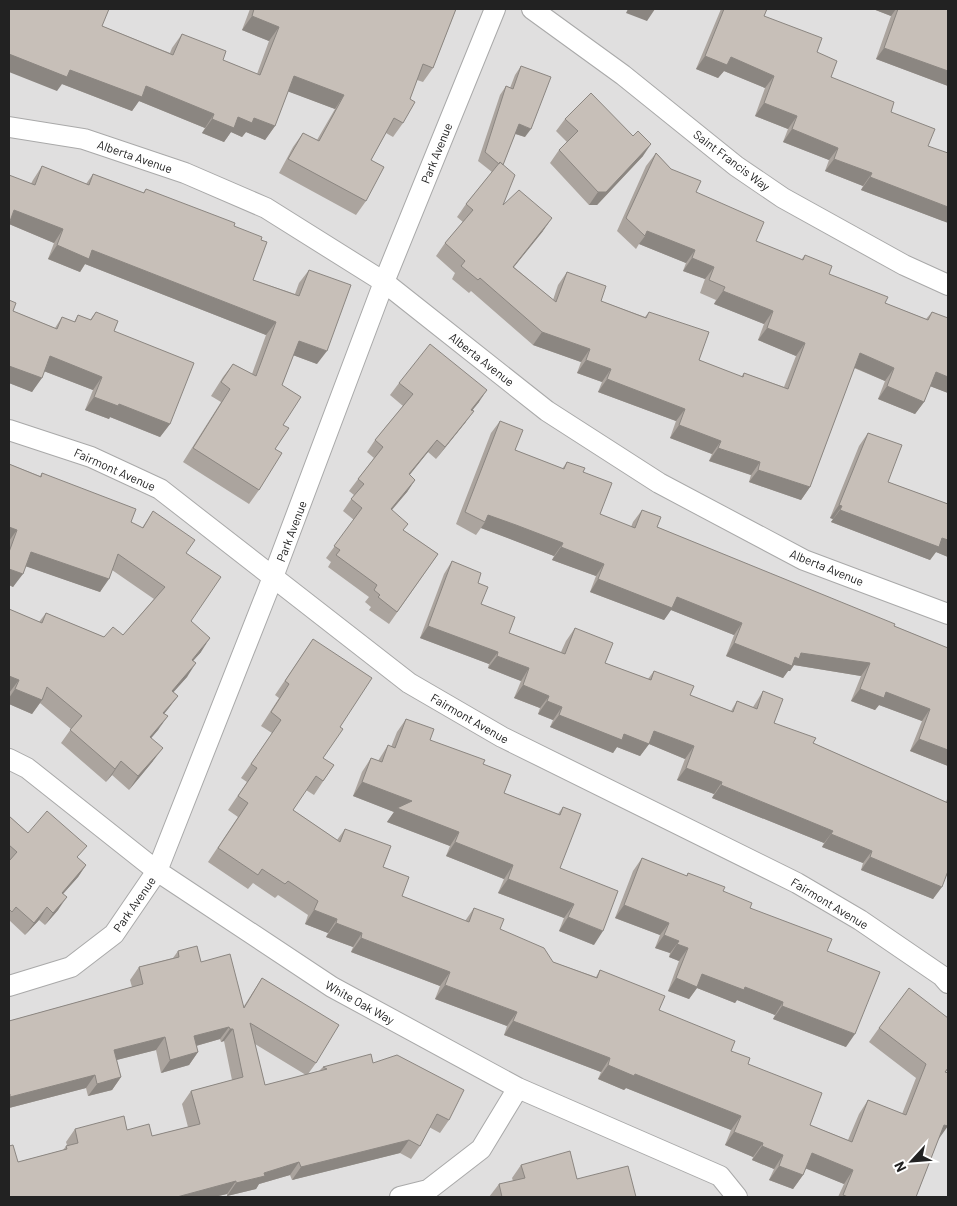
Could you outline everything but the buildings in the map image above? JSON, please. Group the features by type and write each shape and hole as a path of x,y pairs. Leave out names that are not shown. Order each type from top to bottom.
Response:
{"street":[{"name":"Park Avenue","path":"9,986 71,967 114,934 157,871 273,577 384,282 495,9"},
{"name":"Saint Francis Way","path":"532,9 623,75 736,166 783,198 904,265 948,285"},
{"name":"Alberta Avenue","path":"9,127 84,139 185,173 266,208 384,282 547,410 659,483 804,560 948,614"},
{"name":"Fairmont Avenue","path":"9,430 91,457 160,490 409,682 502,737 797,882 860,920 942,976 948,983"},
{"name":"White Oak Way","path":"9,759 28,768 157,871 332,988 518,1088 720,1176 737,1197"},
{"path":"400,1197 428,1190 481,1149 518,1088"}],"shaded area":[{"path":"9,9 948,9 948,1197 9,1197"}]}
